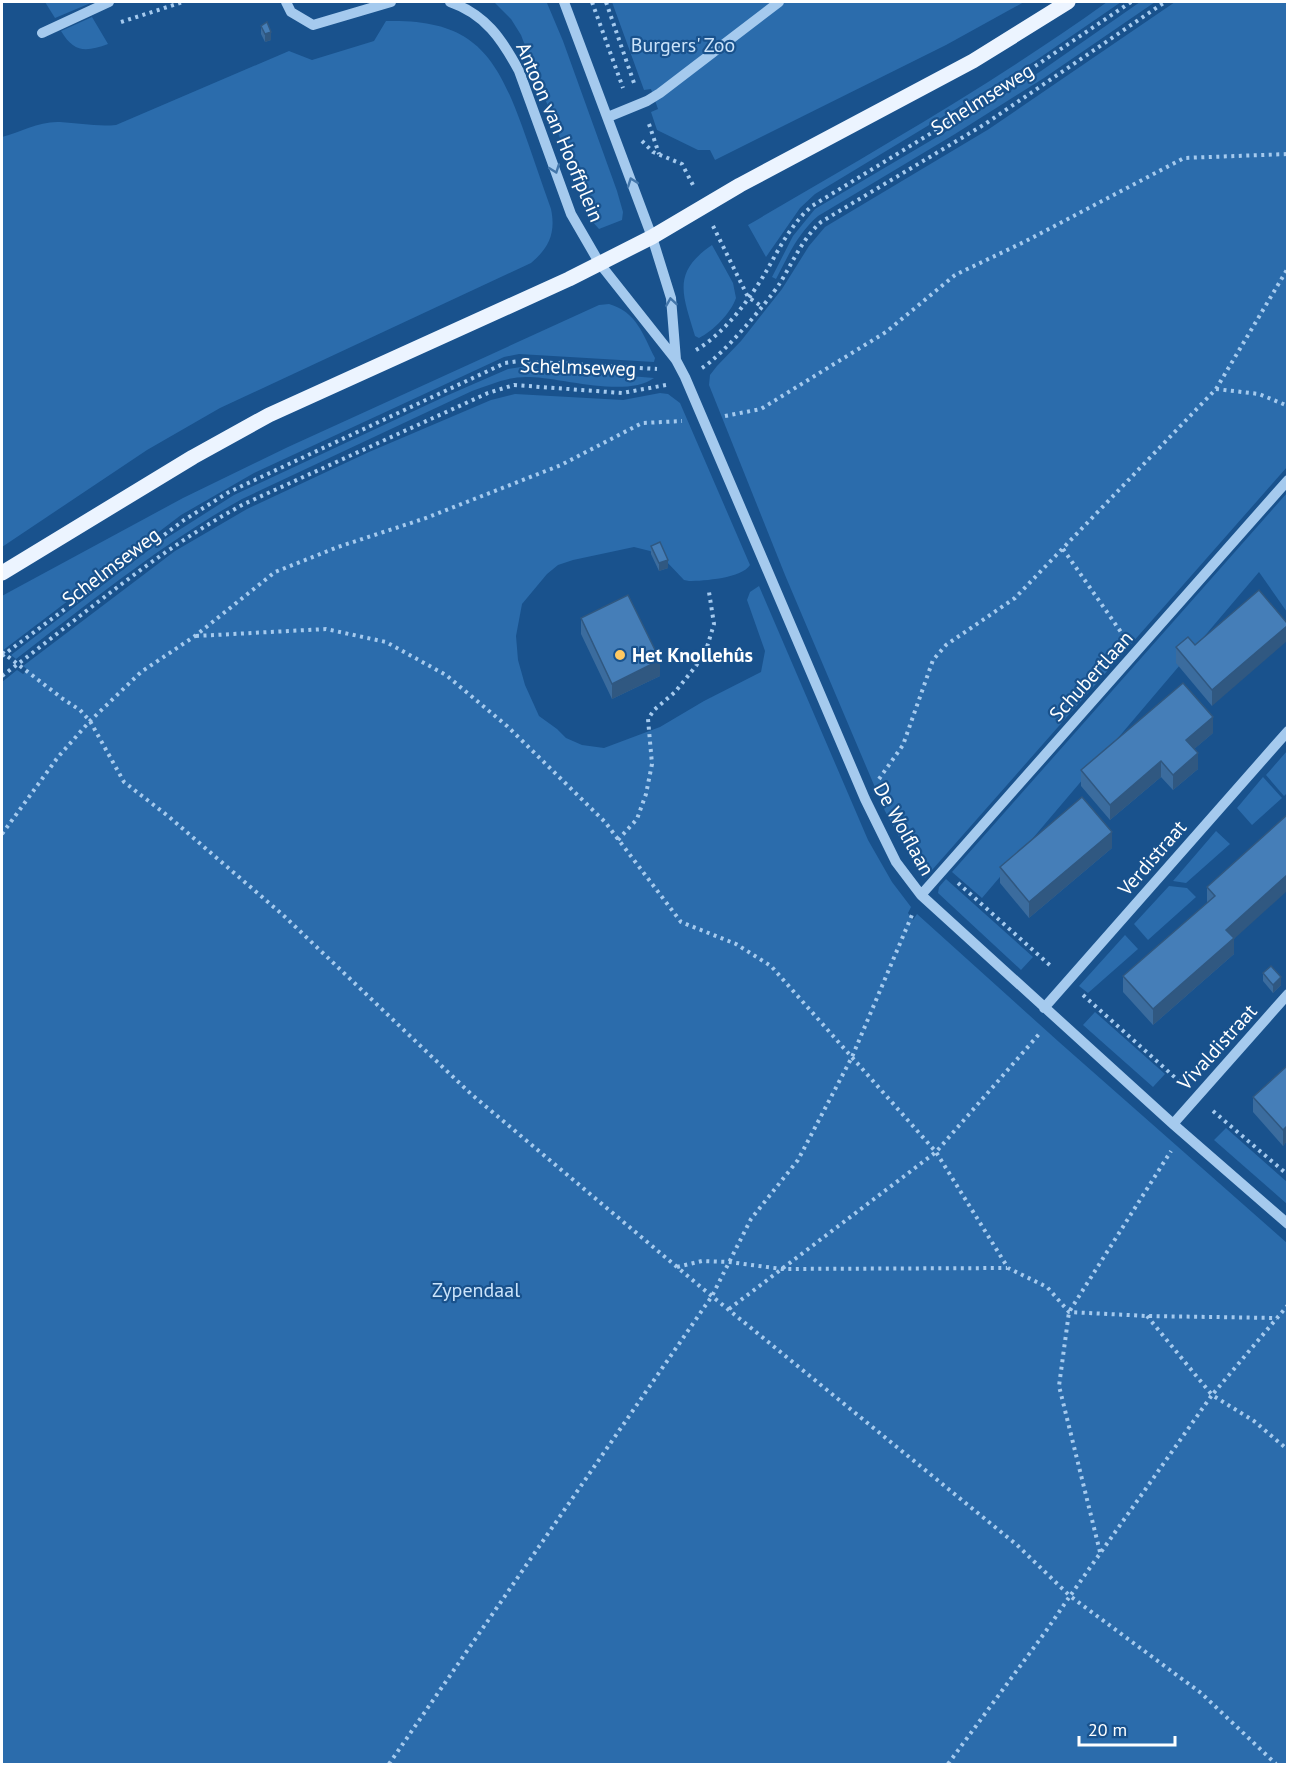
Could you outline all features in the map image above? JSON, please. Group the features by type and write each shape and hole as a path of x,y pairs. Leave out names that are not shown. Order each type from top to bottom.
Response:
{"main road":[{"name":"Schelmseweg","path":"2,573 193,457 269,415 600,264 652,237 740,185 974,61 1068,2"}],"street":[{"path":"42,33 109,2"},
{"path":"286,2 291,12 313,25 391,2"},
{"name":"Antoon van Hooffplein","path":"450,2 486,22 508,51 519,71 571,214 600,264"},
{"path":"564,2 652,237"},
{"path":"608,117 642,104 660,93 779,2"},
{"name":"De Wolflaan","path":"652,237 671,298 676,360"},
{"name":"De Wolflaan","path":"600,264 676,360 685,377 865,799 896,862 921,896 1287,1224"},
{"name":"Schubertlaan","path":"921,896 1287,480"},
{"name":"Verdistraat","path":"1044,1008 1287,731"},
{"name":"Vivaldistraat","path":"1173,1124 1287,994"}],"path":[{"path":"117,23 183,2"},
{"path":"606,2 659,154"},
{"name":"Schelmseweg","path":"3,654 164,534 229,492 505,363 520,361 654,370 699,349 727,325 766,272 802,214 984,101 1131,2"},
{"name":"Schelmseweg","path":"2,676 171,547 214,520 254,499 488,393 514,385 622,393 670,384 706,366 744,329 778,286 804,241 821,222 986,124 1165,2"},
{"path":"704,207 748,297 761,306"},
{"path":"865,799 903,745 933,660 946,645 1016,598 1216,389 1287,268"},
{"path":"1216,389 1258,394 1287,406"},
{"path":"1063,549 1135,653"},
{"path":"618,840 637,819 646,794 652,764 648,720 654,710 675,692 696,666 707,647 714,624 710,592"},
{"path":"195,636 326,628 386,642 446,675 507,726 604,822 681,922 736,944 771,966 936,1152 1008,1268"},
{"path":"3,654 80,710 90,721 124,782 168,816 282,915 471,1094 712,1296 1017,1545 1070,1596 1201,1693 1276,1764"},
{"path":"2,834 58,757 90,721"},
{"path":"944,869 1196,1097 1287,1175"},
{"path":"389,1764 712,1296 751,1219 798,1160 852,1057 921,896"},
{"path":"729,1308 936,1152 1055,1017"},
{"path":"1101,1553 1059,1386 1069,1312 1161,1165 1184,1134"},
{"path":"677,1267 702,1262 729,1262 782,1269 1008,1268 1047,1287 1069,1312 1277,1318"},
{"path":"948,1764 1047,1631 1212,1395 1287,1305"},
{"path":"1147,1316 1212,1395 1254,1421 1287,1450"}],"green space":[{"path":"45,2 93,2 55,18"},
{"path":"494,2 547,3 617,191 623,212 622,220 599,229 591,220 521,35 511,19"},
{"name":"Burgers' Zoo","path":"612,2 1024,2 946,45 715,160 710,150 698,150 657,130 651,112 658,109 651,89 644,90"},
{"path":"1107,2 1121,2 1035,61 815,194 800,208 766,257 748,225 975,90"},
{"path":"1140,2 1155,2 1044,78 818,216 799,237 776,279 772,277 793,236 815,209 952,128 1041,71"},
{"path":"1175,2 1287,2 1287,467 925,878 885,811 785,575 709,385 710,375 741,341 782,289 809,246 825,227 989,129"},
{"path":"92,17 108,44 81,49 71,43 61,31"},
{"path":"386,21 439,26 459,34 489,59 512,100 551,209 553,225 547,246 531,263 220,408 147,450 2,547 2,137 52,122 116,125 289,51 312,60 374,41"},
{"path":"712,245 733,283 736,298 721,321 699,338 695,336 684,297 685,275 699,255"},
{"path":"609,304 626,313 638,325 655,358 654,362 519,354 504,357 254,473 181,515 2,651 2,596 183,498 288,447 599,305"},
{"path":"521,367 654,378 642,384 611,387 522,377 501,381 472,391 242,499 212,516 154,555 16,659 11,655 154,546 234,495 446,396 508,369"},
{"name":"Zypendaal","path":"660,393 668,394 680,403 750,565 731,576 689,581 684,580 665,560 650,551 634,547 558,565 547,574 522,604 516,636 518,660 525,685 539,716 566,738 582,745 604,748 660,727 761,672 765,651 747,600 750,592 759,586 868,840 892,882 911,907 908,913 913,920 917,914 1287,1243 1287,1764 2,1764 2,682 17,670 23,674 28,670 23,666 175,551 247,509 369,452 491,400 515,394 623,400"},
{"path":"1287,493 1287,612 1259,572 982,898 952,872"},
{"path":"1287,751 1287,793 1284,796 1266,775"},
{"path":"1263,777 1282,798 1252,825 1237,808"},
{"path":"1216,831 1230,844 1186,883 1173,881"},
{"path":"946,879 1033,957 1021,970 938,893 939,887"},
{"path":"1169,886 1187,888 1196,897 1148,940 1134,924"},
{"path":"1125,935 1138,949 1088,993 1079,986"},
{"path":"1095,1012 1165,1074 1153,1087 1083,1025"},
{"path":"1226,1128 1287,1182 1287,1204 1214,1140"}],"building":[{"path":"267,22 271,32 265,34 261,26"},
{"path":"660,542 668,560 659,563 651,546"},
{"path":"1259,590 1287,623 1287,626 1212,690 1176,647 1188,637 1195,645"},
{"name":"Het Knollehûs","path":"628,595 660,660 612,684 581,618"},
{"path":"1183,683 1213,717 1186,740 1198,753 1173,775 1161,761 1110,805 1081,770"},
{"path":"1082,797 1112,832 1029,902 1000,867"},
{"path":"1287,815 1287,875 1226,930 1234,938 1153,1009 1123,976 1215,896 1207,887"},
{"path":"1271,966 1281,977 1273,985 1263,973"},
{"path":"1287,1066 1287,1126 1283,1130 1253,1097"}],"place":[{"name":"Het Knollehûs","path":"620,655"}]}
